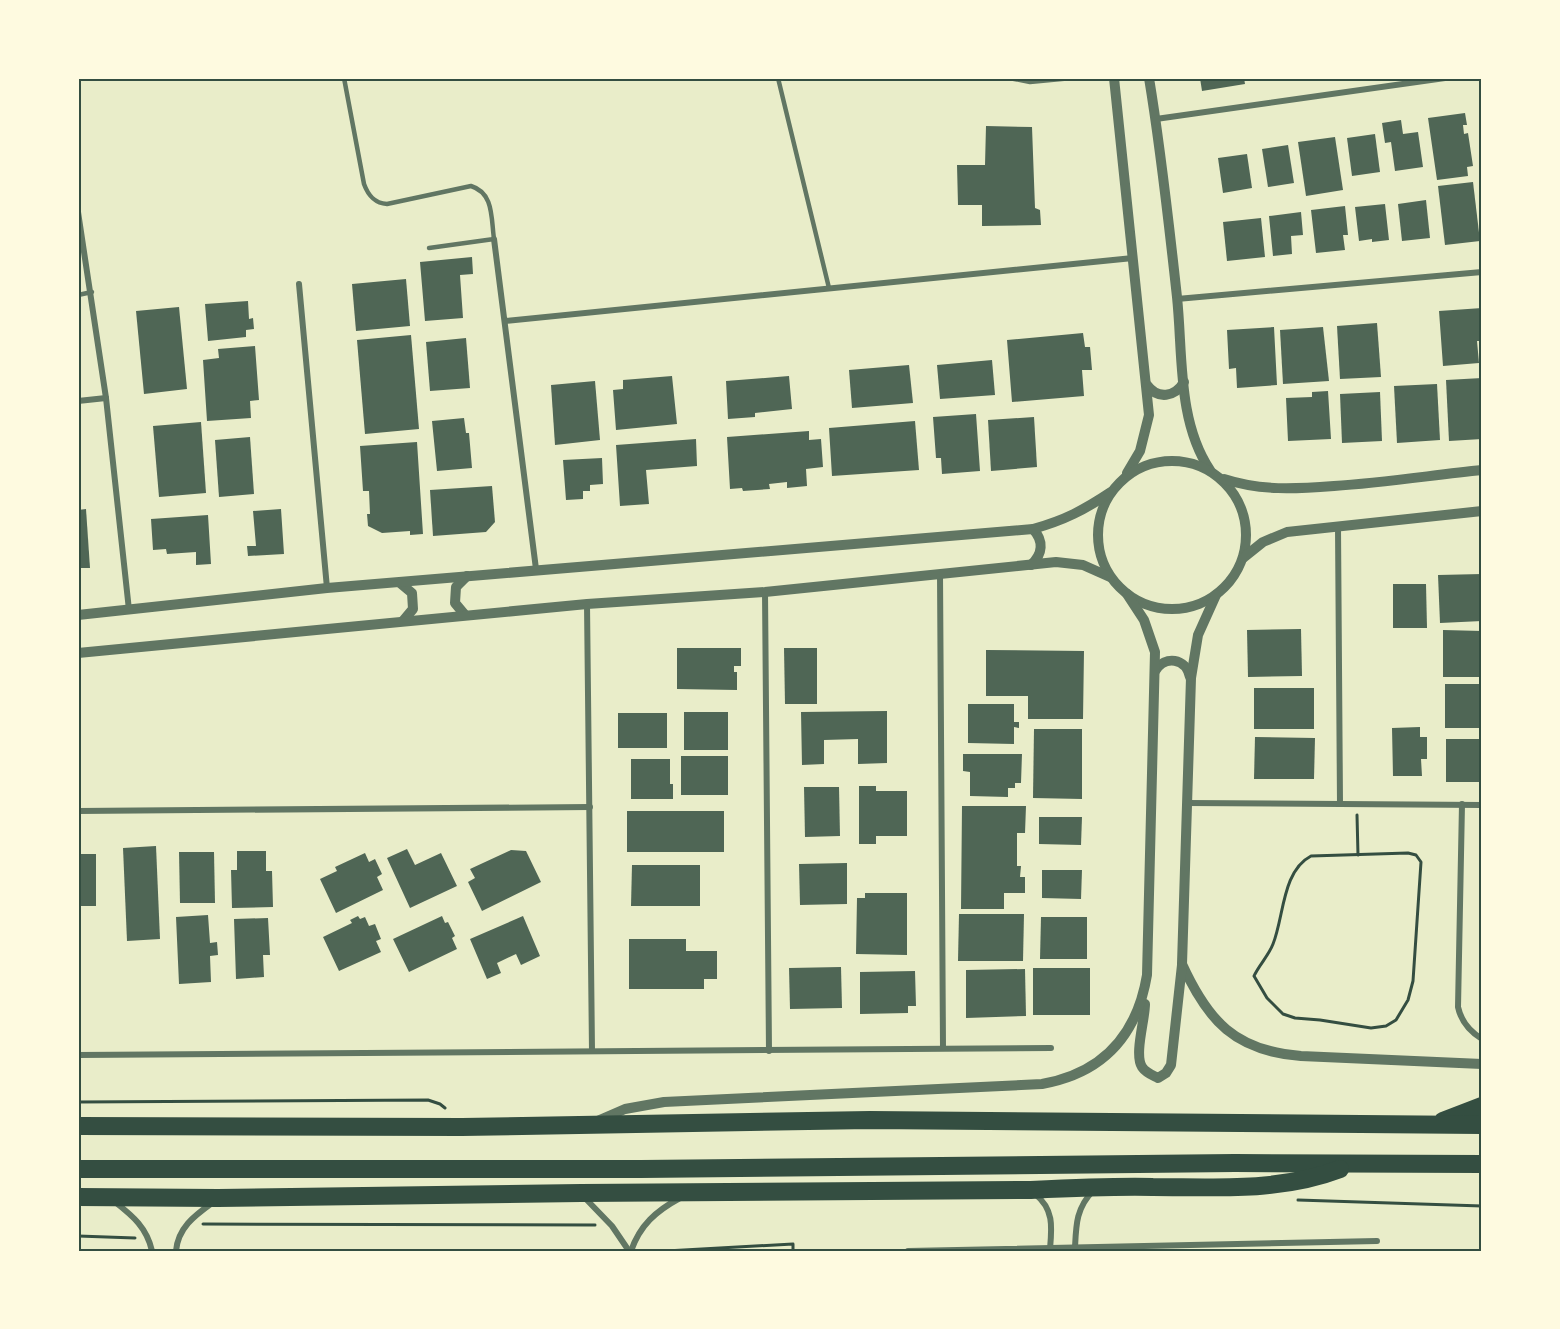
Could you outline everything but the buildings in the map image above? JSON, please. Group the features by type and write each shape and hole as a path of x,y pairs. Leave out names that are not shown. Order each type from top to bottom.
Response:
{"highway":[{"path":"1433,1125 1482,1106"},
{"path":"78,1126 462,1127 870,1120 1482,1125"},
{"path":"78,1197 218,1198 1029,1190 1098,1186 1268,1186 1306,1179 1353,1164"},
{"path":"78,1169 653,1169 1482,1164"}],"street":[{"path":"78,615 467,575 1033,529 1080,513 1111,492 1123,479 1140,451 1149,415 1114,78"},
{"path":"1149,78 1156,119 1191,430 1200,454 1210,470"},
{"path":"1156,119 1445,78"},
{"path":"78,212 92,292 106,398 129,611"},
{"path":"494,239 536,569"},
{"path":"505,321 1133,258"},
{"path":"1177,299 1482,272"},
{"path":"299,284 327,588"},
{"path":"1147,385 1154,393 1165,396 1177,392 1184,382"},
{"path":"78,401 106,398"},
{"path":"1123,479 1136,470 1165,460 1188,462 1210,470 1220,477 1238,499 1244,513 1246,528 1243,558 1232,579 1216,595 1202,603 1171,609 1148,605 1127,594"},
{"path":"1220,477 1253,487 1287,489 1367,484 1482,470"},
{"path":"589,1126 625,1109 664,1102 1042,1084 1058,1081 1086,1070 1110,1052 1137,1014 1147,975 1155,671 1155,652 1144,620 1127,594 1110,577 1099,549 1099,519 1111,492"},
{"path":"1243,558 1275,536 1300,530 1482,511"},
{"path":"1338,527 1341,804"},
{"path":"1031,565 1036,561 1041,548 1041,541 1033,529"},
{"path":"78,653 587,604 765,592 1056,562 1075,564 1110,577"},
{"path":"940,574 943,1048"},
{"path":"465,615 454,603 456,587 467,575"},
{"path":"400,583 412,593 413,609 403,621"},
{"path":"765,592 769,1051"},
{"path":"1143,995 1145,1010 1140,1039 1140,1065 1147,1073 1158,1078 1166,1073 1171,1065 1182,964 1191,678 1198,635 1216,595"},
{"path":"587,604 592,1052"},
{"path":"1155,671 1163,662 1176,660 1186,666 1191,678"},
{"path":"1187,803 1482,804"},
{"path":"1462,804 1458,1007 1464,1022 1482,1039"},
{"path":"78,811 591,807"},
{"path":"1182,964 1195,992 1216,1020 1244,1041 1263,1050 1300,1056 1482,1064"},
{"path":"78,1055 1051,1048"},
{"path":"1076,1248 1076,1222 1079,1212 1090,1193 1098,1186"},
{"path":"1029,1190 1048,1208 1052,1225 1050,1249"},
{"path":"581,1193 612,1226 630,1251 643,1225 654,1214 690,1193"},
{"path":"107,1197 141,1224 149,1238 152,1251"},
{"path":"176,1251 179,1236 186,1224 218,1198"},
{"path":"908,1251 1277,1247 1377,1241"}],"lane":[{"path":"344,78 364,184 376,202 387,204 465,186 477,188 486,195 489,201 494,239 429,248"},
{"path":"778,78 828,288"},
{"path":"1009,78 1030,82 1072,78"},
{"path":"78,295 92,292"}],"path":[{"path":"1357,804 1358,855"},
{"path":"1408,853 1416,855 1421,862 1413,981 1408,1000 1396,1020 1386,1026 1371,1028 1295,1018 1283,1014 1267,998 1254,976 1272,946 1280,913 1297,867 1311,856 1358,855 1408,853"},
{"path":"78,1102 428,1100 440,1104 462,1127"},
{"path":"186,1224 612,1226"},
{"path":"78,1236 149,1238"},
{"path":"666,1251 793,1244 793,1251"}]}
